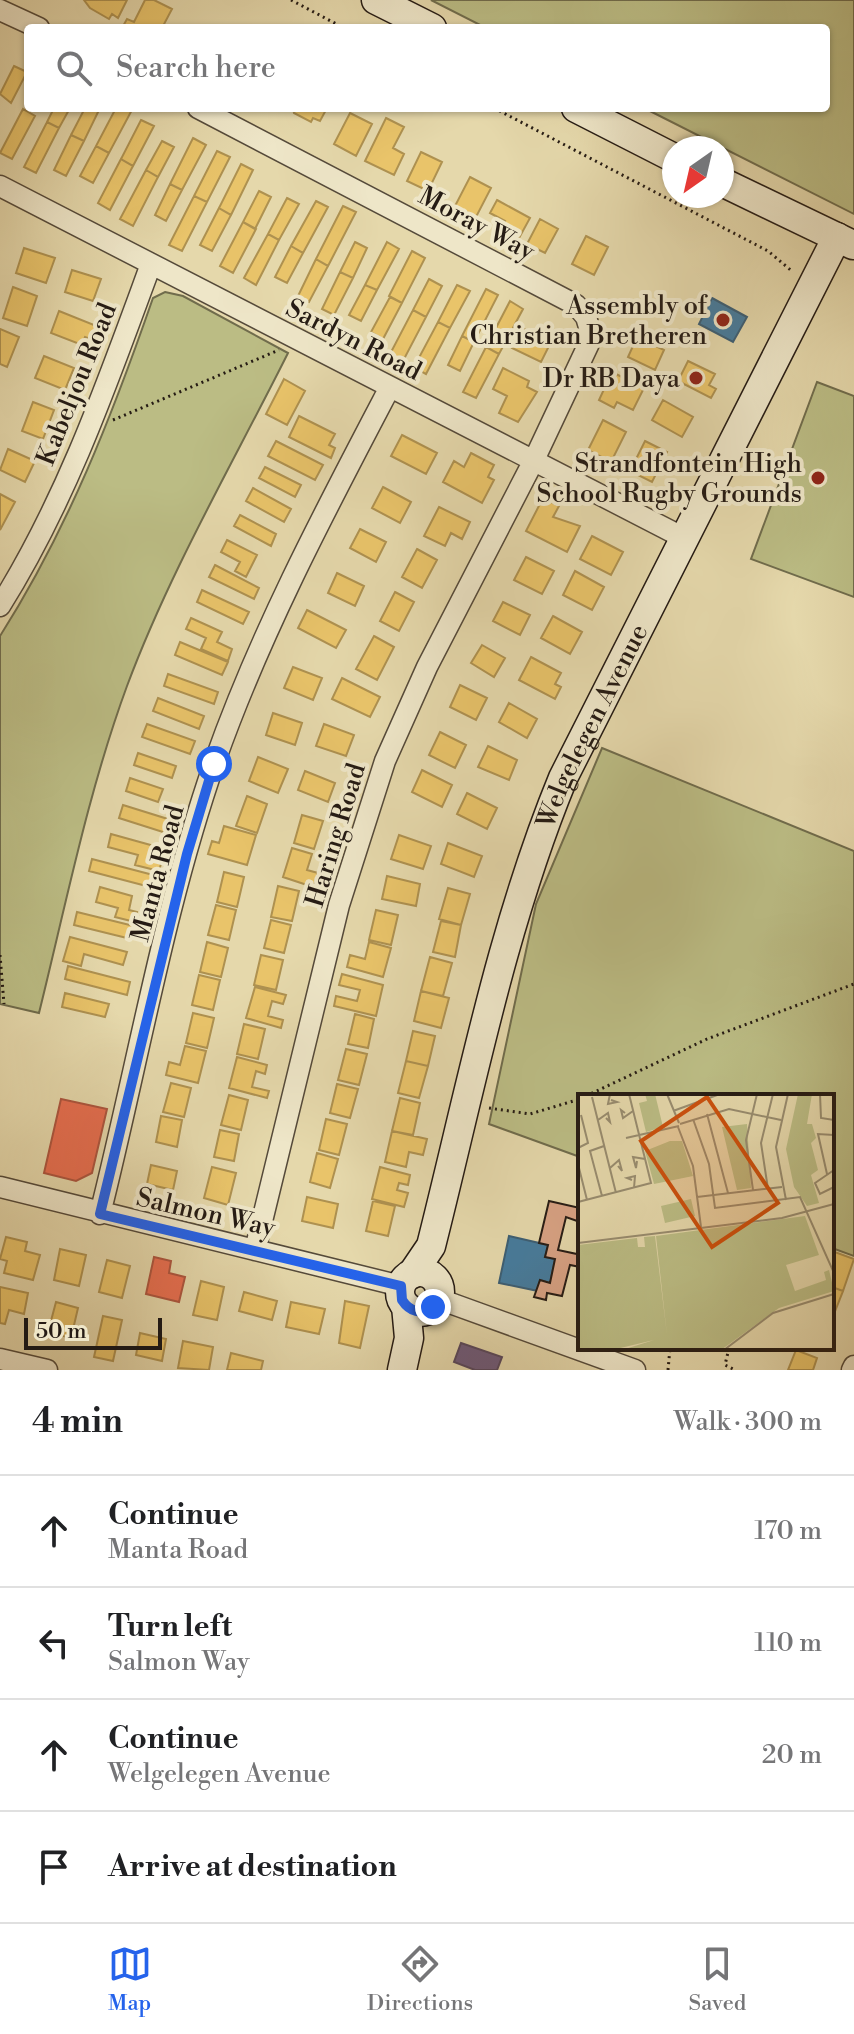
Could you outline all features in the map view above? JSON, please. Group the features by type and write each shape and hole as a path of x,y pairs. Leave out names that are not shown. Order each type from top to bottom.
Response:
{"street":[{"path":"376,0 424,24"},
{"path":"0,10 30,24"},
{"name":"Moray Way","path":"206,112 576,305 586,317 592,337 534,460"},
{"path":"584,112 662,152"},
{"path":"734,188 846,241"},
{"name":"Sardyn Road","path":"2,193 151,264 684,538"},
{"name":"Welgelegen Avenue","path":"402,1370 505,941 538,837 563,778 811,287 846,241"},
{"name":"Kabeljou Road","path":"0,606 34,547 90,430 151,264"},
{"name":"Manta Road","path":"100,1214 184,868 214,764 266,635 390,387"},
{"name":"Haring Road","path":"255,1250 339,905 385,761 427,667 534,460"},
{"name":"Salmon Way","path":"0,1187 420,1293 578,1350"},
{"name":"Salmon Way","path":"579,1350 635,1370"},
{"path":"0,1359 47,1370"}],"path":[{"path":"291,0 336,24"},
{"path":"502,112 768,251 811,287"},
{"path":"90,430 301,341"},
{"path":"0,955 4,1004"},
{"path":"590,1094 707,1039 854,984"},
{"path":"465,1104 530,1114 578,1100"},
{"path":"668,1370 670,1350"},
{"path":"729,1350 725,1365 735,1370"}],"green space":[{"path":"431,0 854,0 854,214 734,153 734,136 699,136 652,112 830,112 830,24 478,24"},
{"path":"165,292 183,296 288,353 182,559 127,686 89,807 39,1013 0,1004 0,636 47,555 87,471 153,298"},
{"name":"Strandfontein High School Rugby Grounds","path":"817,382 854,396 854,597 751,559"},
{"path":"602,748 854,851 854,1256 834,1249 834,1094 578,1094 578,1156 489,1124 536,904"}],"building: Homes":[{"path":"84,0 127,0 118,18 112,14 109,19 90,8"},
{"path":"145,0 154,0 172,9 164,24 124,24 127,19 134,22"},
{"path":"14,66 24,71 24,78 11,103 0,94"},
{"path":"23,109 35,116 12,159 0,153"},
{"path":"52,112 68,112 59,128 47,122"},
{"path":"83,112 98,112 84,141 71,135"},
{"path":"114,112 131,112 109,153 96,146"},
{"path":"325,112 320,121 313,118 311,122 294,113"},
{"path":"350,113 372,124 356,156 334,144"},
{"path":"386,118 404,127 393,148 404,154 394,175 365,161"},
{"path":"141,120 154,126 133,166 121,159"},
{"path":"47,122 59,128 36,173 24,167"},
{"path":"71,135 84,141 66,176 54,170"},
{"path":"193,138 206,145 182,190 170,184"},
{"path":"162,141 174,147 158,177 146,170"},
{"path":"96,146 109,153 93,183 80,176"},
{"path":"217,151 230,157 207,202 194,196"},
{"path":"421,152 442,162 428,191 407,181"},
{"path":"121,159 133,166 110,210 98,203"},
{"path":"241,164 253,170 231,215 219,208"},
{"path":"146,170 158,177 133,226 120,219"},
{"path":"470,177 491,188 476,217 455,206"},
{"path":"170,184 182,190 166,221 155,215"},
{"path":"259,191 271,197 255,229 243,222"},
{"path":"194,196 207,202 182,251 169,245"},
{"path":"287,198 299,204 279,240 268,234"},
{"path":"497,200 530,218 518,240 500,230 505,221 490,213"},
{"path":"316,201 328,207 303,253 291,246"},
{"path":"343,206 356,212 328,266 316,259"},
{"path":"219,208 231,215 212,251 200,245"},
{"path":"540,219 558,229 545,253 527,244"},
{"path":"243,222 256,229 233,273 220,266"},
{"path":"268,234 279,240 256,285 244,278"},
{"path":"586,236 608,247 594,275 572,264"},
{"path":"355,242 367,248 353,278 340,272"},
{"path":"387,242 399,249 377,290 365,285"},
{"path":"291,246 303,253 287,283 275,277"},
{"path":"24,248 55,258 46,283 16,273"},
{"path":"412,251 425,258 402,303 389,296"},
{"path":"316,259 328,266 309,302 298,296"},
{"path":"72,270 101,279 93,301 65,292"},
{"path":"340,272 353,278 334,315 322,309"},
{"path":"429,279 442,286 426,317 413,310"},
{"path":"365,285 377,290 361,321 349,315"},
{"path":"457,285 470,291 450,328 438,322"},
{"path":"13,287 37,296 27,326 3,318"},
{"path":"486,289 498,295 474,342 462,336"},
{"path":"390,297 402,303 383,339 371,332"},
{"path":"510,301 523,309 499,354 486,347"},
{"path":"413,310 426,317 403,361 390,354"},
{"path":"59,311 104,329 99,342 85,337 82,345 51,333"},
{"path":"438,322 450,328 426,374 414,367"},
{"path":"522,328 551,342 541,362 512,348"},
{"path":"0,329 19,337 7,367 0,364"},
{"path":"462,336 474,342 460,371 448,365"},
{"path":"637,337 664,350 655,370 628,357"},
{"path":"486,347 499,354 476,398 463,392"},
{"path":"44,356 74,368 65,390 35,378"},
{"name":"Dr RB Daya","path":"688,361 715,374 709,385 716,389 711,398 678,381"},
{"path":"503,368 529,381 527,387 537,392 518,422 499,413 507,396 493,389"},
{"path":"612,372 644,388 633,410 617,402 614,408 599,400"},
{"path":"284,379 305,391 287,425 266,414"},
{"path":"663,400 693,417 682,437 652,420"},
{"path":"33,402 54,410 43,439 22,431"},
{"path":"299,416 335,434 329,445 335,448 331,458 289,437"},
{"path":"603,420 626,432 611,462 588,450"},
{"path":"402,435 437,453 426,474 391,456"},
{"path":"276,441 323,465 315,480 268,456"},
{"path":"645,441 667,452 652,482 630,471"},
{"path":"8,449 35,461 25,482 0,470"},
{"path":"471,453 494,465 488,477 494,480 482,503 443,482 454,461 464,467"},
{"path":"265,467 301,485 295,497 259,478"},
{"path":"383,487 411,502 400,523 372,508"},
{"path":"253,488 291,509 284,522 246,501"},
{"path":"0,494 15,502 0,530"},
{"path":"543,498 559,506 553,517 580,526 567,552 526,531"},
{"path":"439,507 470,522 462,539 451,533 445,546 424,536"},
{"path":"240,515 276,534 271,546 234,526"},
{"path":"360,529 386,542 376,562 350,548"},
{"path":"592,536 623,552 611,575 580,559"},
{"path":"227,540 257,555 246,577 235,571 240,562 221,552"},
{"path":"417,549 437,560 422,588 402,577"},
{"path":"526,557 554,571 542,594 514,580"},
{"path":"215,565 259,588 254,599 209,577"},
{"path":"575,571 604,587 592,610 563,595"},
{"path":"337,573 364,586 355,606 328,593"},
{"path":"202,590 249,612 243,624 197,602"},
{"path":"395,592 414,602 399,631 380,621"},
{"path":"503,602 530,615 520,635 493,621"},
{"path":"307,610 346,630 336,648 298,628"},
{"path":"553,616 582,632 570,654 541,638"},
{"path":"191,618 222,632 217,642 232,649 228,661 201,649 206,638 186,629"},
{"path":"374,636 394,647 377,680 356,669"},
{"path":"180,642 228,662 222,675 175,655"},
{"path":"482,645 505,658 494,677 471,663"},
{"path":"531,657 561,673 555,684 561,687 555,699 519,680"},
{"path":"293,667 322,678 313,700 284,688"},
{"path":"168,674 218,692 214,704 164,686"},
{"path":"342,678 380,697 370,717 332,699"},
{"path":"460,685 487,698 476,720 450,707"},
{"path":"158,698 204,716 199,729 153,711"},
{"path":"509,703 537,719 527,738 499,722"},
{"path":"273,713 302,723 295,745 266,735"},
{"path":"147,724 195,741 190,754 142,737"},
{"path":"324,724 354,735 346,756 316,746"},
{"path":"440,732 466,745 455,768 429,755"},
{"path":"488,746 517,760 509,780 478,767"},
{"path":"138,753 176,766 172,778 134,765"},
{"path":"258,757 288,769 278,793 249,781"},
{"path":"422,770 452,785 442,807 412,792"},
{"path":"305,771 335,783 328,802 298,790"},
{"path":"130,778 163,789 158,802 126,791"},
{"path":"467,793 497,808 487,829 457,814"},
{"path":"247,796 267,804 257,833 236,826"},
{"path":"123,805 171,820 166,833 119,818"},
{"path":"302,815 323,821 314,849 294,843"},
{"path":"224,826 256,835 247,865 208,854 212,841 219,843"},
{"path":"111,834 165,849 159,871 135,865 138,855 108,847"},
{"path":"399,835 431,846 423,869 391,859"},
{"path":"448,843 482,856 474,877 441,864"},
{"path":"292,848 312,854 307,870 318,873 313,887 283,877"},
{"path":"92,859 157,876 154,888 89,871"},
{"path":"224,872 244,877 237,907 217,902"},
{"path":"387,876 420,884 416,906 382,899"},
{"path":"278,886 299,891 292,921 271,917"},
{"path":"100,887 132,896 129,910 137,912 135,922 115,917 118,908 96,902"},
{"path":"448,888 470,894 461,925 439,919"},
{"path":"216,905 236,910 229,940 208,935"},
{"path":"376,910 398,915 391,945 369,940"},
{"path":"77,912 142,928 140,936 132,934 131,939 74,925"},
{"path":"271,920 291,925 284,953 264,948"},
{"path":"441,921 461,925 455,957 433,952"},
{"path":"70,937 127,952 123,965 84,954 81,966 63,961"},
{"path":"207,942 228,948 221,977 200,972"},
{"path":"369,942 391,948 383,977 347,967 350,955 365,959"},
{"path":"261,955 283,960 276,990 254,985"},
{"path":"430,957 452,963 443,996 421,991"},
{"path":"68,966 130,982 127,995 65,979"},
{"path":"342,974 383,985 376,1016 334,1006 336,996 357,1001 360,990 339,985"},
{"path":"199,975 220,980 213,1010 192,1005"},
{"path":"255,987 286,995 283,1004 272,1001 268,1016 283,1020 281,1028 246,1018"},
{"path":"421,991 449,998 441,1028 414,1021"},
{"path":"65,993 109,1004 105,1017 62,1007"},
{"path":"193,1013 214,1018 207,1048 186,1043"},
{"path":"355,1014 374,1019 368,1048 348,1044"},
{"path":"244,1024 265,1029 258,1059 237,1054"},
{"path":"413,1031 435,1036 428,1066 406,1061"},
{"path":"185,1046 206,1051 198,1083 166,1075 169,1062 180,1065"},
{"path":"346,1049 367,1054 359,1085 338,1080"},
{"path":"237,1057 267,1065 265,1074 256,1071 252,1087 269,1091 267,1098 229,1088"},
{"path":"406,1061 428,1066 419,1098 398,1093"},
{"path":"171,1083 191,1088 184,1117 163,1112"},
{"path":"337,1084 358,1089 350,1118 330,1113"},
{"path":"229,1095 248,1100 241,1130 221,1125"},
{"path":"400,1098 420,1103 413,1135 392,1131"},
{"path":"161,1116 182,1120 177,1147 156,1142"},
{"path":"326,1119 347,1124 339,1155 319,1150"},
{"path":"220,1130 239,1134 234,1161 214,1157"},
{"path":"392,1131 427,1139 423,1155 409,1152 406,1167 385,1162"},
{"path":"317,1153 338,1159 330,1188 310,1182"},
{"path":"151,1165 177,1171 173,1190 147,1184"},
{"path":"212,1167 236,1173 228,1205 204,1198"},
{"path":"380,1167 410,1175 408,1185 399,1183 397,1190 408,1193 404,1207 372,1199"},
{"path":"307,1197 338,1204 333,1228 302,1221"},
{"path":"373,1201 395,1206 388,1236 366,1231"},
{"path":"6,1237 27,1242 25,1251 40,1255 33,1280 4,1273 7,1261 0,1259"},
{"path":"60,1249 86,1255 79,1286 54,1280"},
{"path":"834,1252 854,1259 843,1291 834,1288"},
{"path":"107,1260 130,1266 122,1298 99,1292"},
{"path":"201,1281 224,1287 217,1320 193,1315"},
{"path":"0,1287 28,1293 24,1314 9,1310 5,1324 0,1323"},
{"path":"834,1288 843,1291 834,1314"},
{"path":"244,1292 277,1301 272,1320 239,1311"},
{"path":"345,1301 369,1306 360,1348 339,1343"},
{"path":"56,1302 78,1308 71,1338 48,1332"},
{"path":"291,1302 325,1309 319,1334 286,1327"},
{"path":"103,1316 122,1320 113,1361 94,1357"},
{"path":"140,1333 166,1339 162,1361 136,1355"},
{"path":"183,1341 213,1347 209,1370 178,1368"},
{"path":"796,1350 817,1358 813,1370 788,1370"},
{"path":"231,1353 263,1361 261,1370 227,1370"}],"building: Shops":[{"path":"61,1099 107,1109 92,1173 76,1181 44,1173"},
{"path":"154,1257 171,1261 169,1273 185,1277 179,1302 146,1294"}],"building: Offices":[{"path":"461,1343 502,1357 497,1370 475,1370 454,1362"}],"building: Public":[{"name":"Assembly of Christian Bretheren","path":"712,298 747,317 733,342 699,324"},
{"path":"509,1236 548,1245 545,1257 555,1259 550,1283 540,1280 538,1291 499,1283"}],"building: Other":[{"path":"549,1201 578,1208 578,1221 566,1217 558,1250 577,1254 578,1251 578,1267 570,1265 562,1296 547,1293 546,1300 534,1297 540,1280 550,1283 555,1259 545,1257 548,1245 539,1243"}],"place":[{"name":"Assembly of Christian Bretheren","path":"723,320"},
{"name":"Dr RB Daya","path":"696,378"},
{"name":"Strandfontein High School Rugby Grounds","path":"818,478"}],"route":[{"path":"214,764 169,925 100,1214 401,1286 402,1300 411,1310 424,1312 433,1307"}]}
